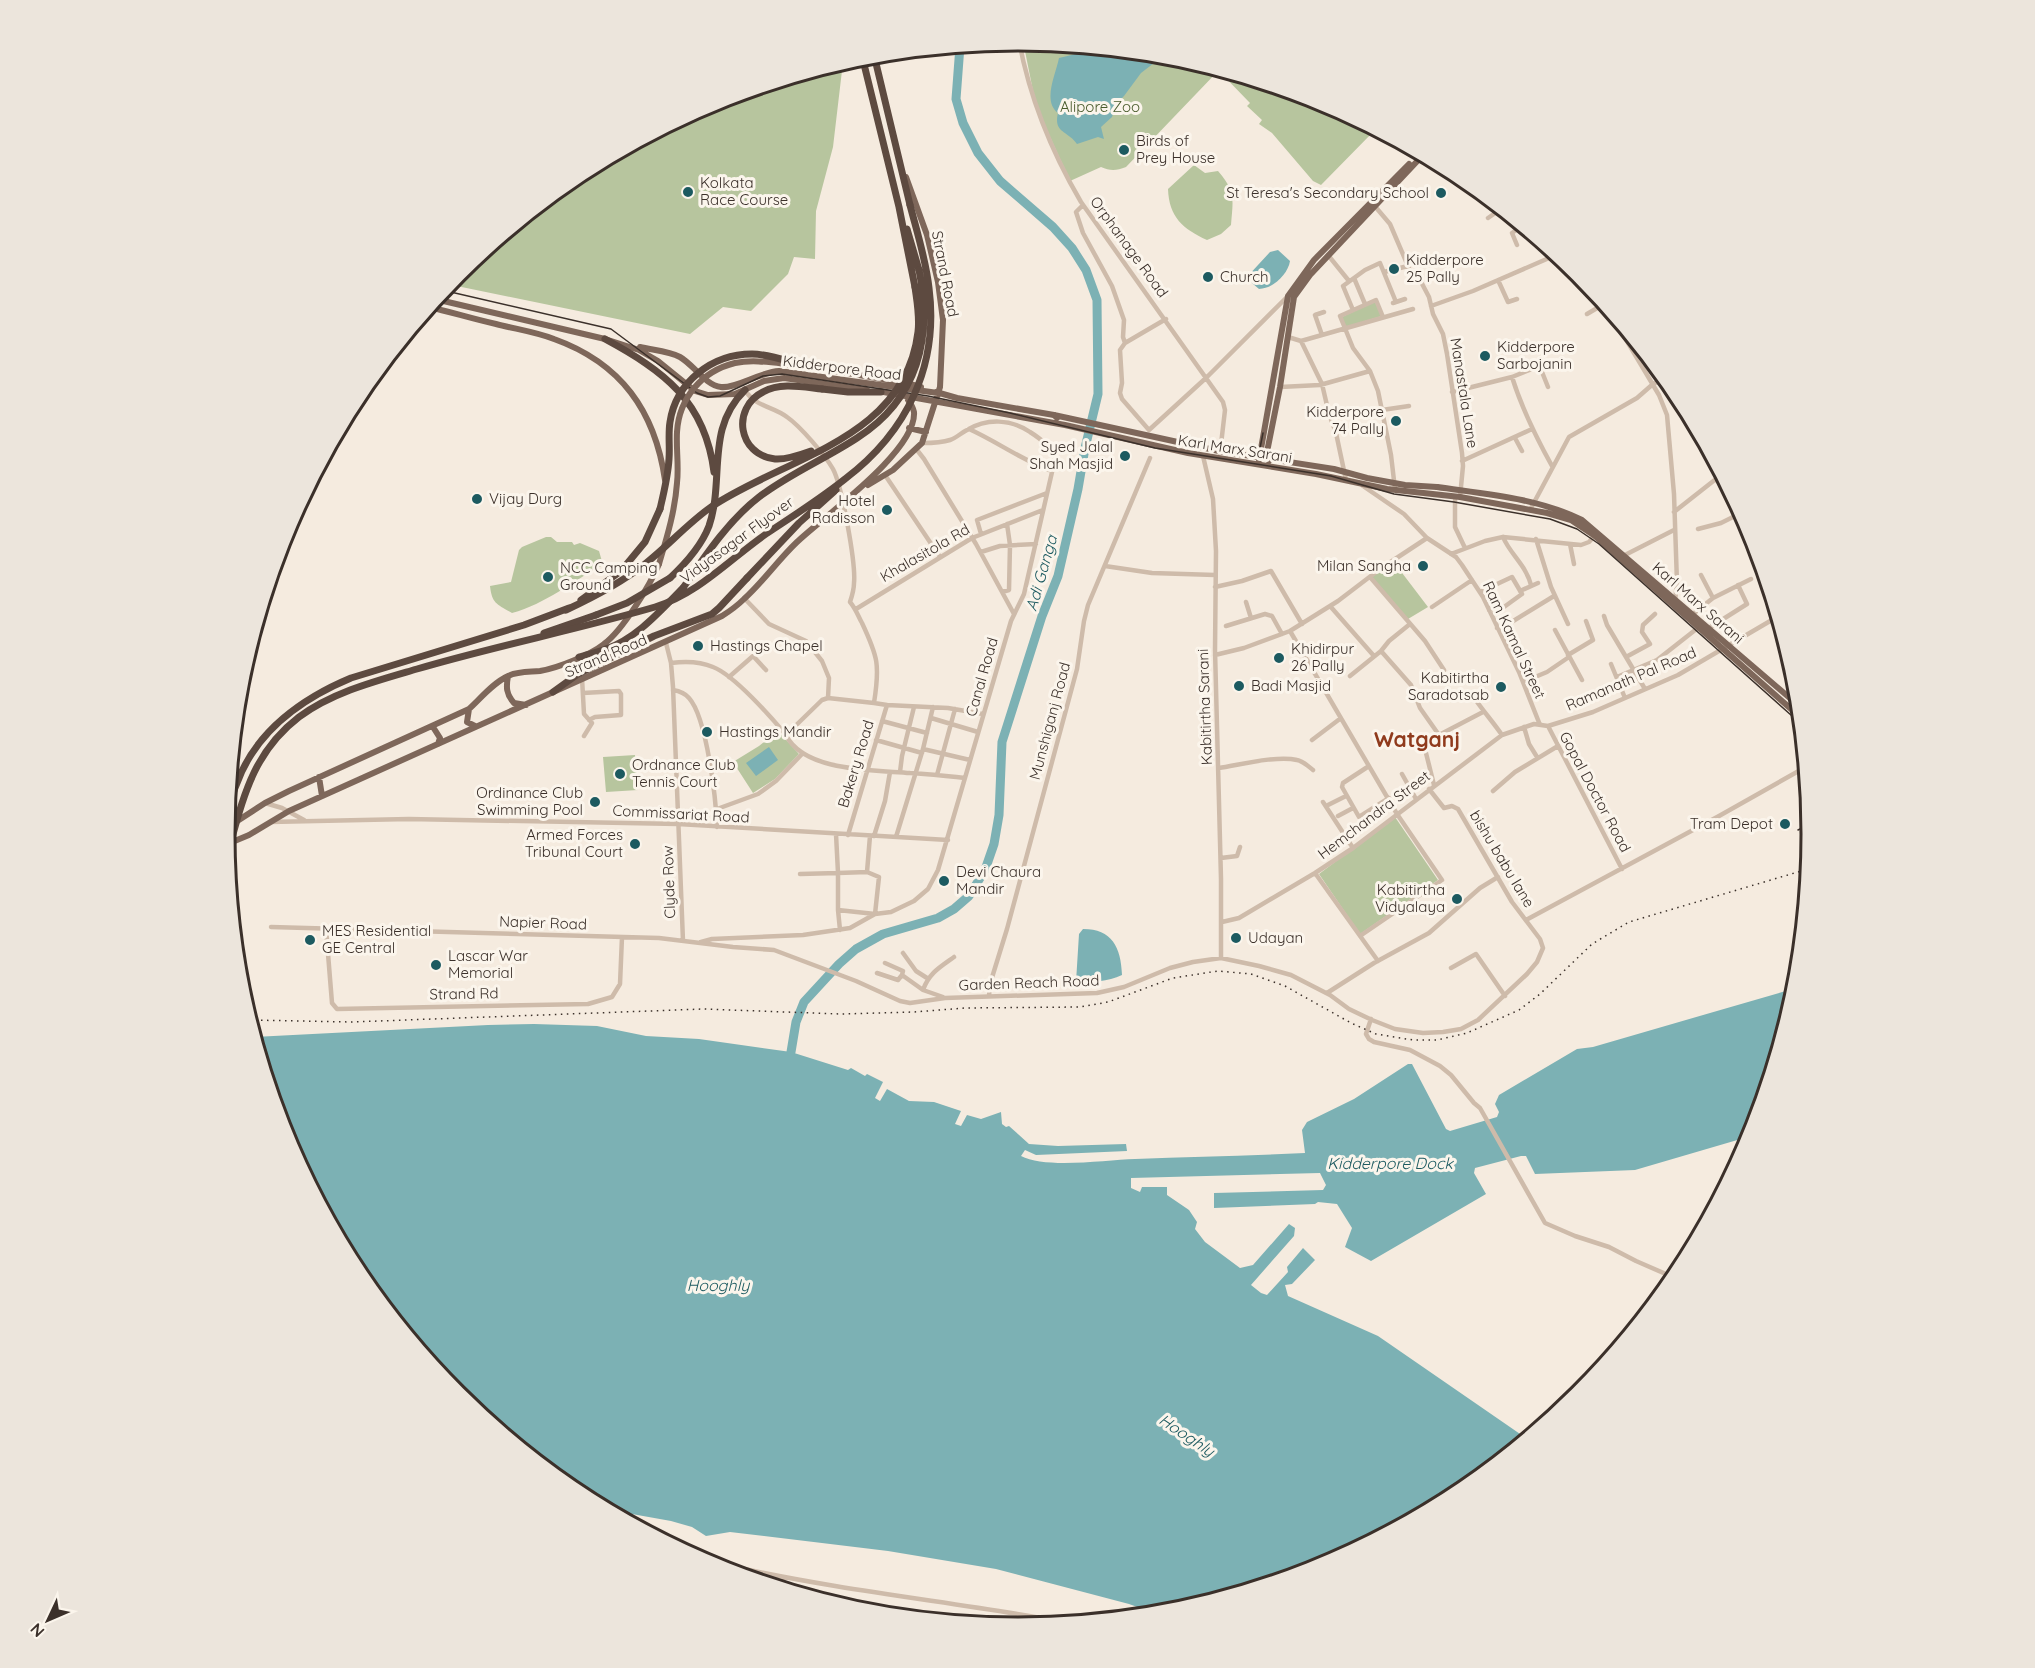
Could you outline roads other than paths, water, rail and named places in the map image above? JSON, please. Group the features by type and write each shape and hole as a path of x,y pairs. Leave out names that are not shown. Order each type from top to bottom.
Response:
{"highway":[{"name":"Vidyasagar Flyover","path":"235,827 248,781 265,753 297,718 319,704 341,693 465,655 658,606 681,596 846,479 874,453 909,407 928,358 931,320 929,288 875,64"},
{"path":"236,784 252,754 278,723 304,701 326,688 351,678 524,625 566,610 598,595 645,564 695,519 730,495 861,427 893,395 905,376 915,350 918,332 915,287 899,207 865,66"},
{"path":"579,657 607,649 627,638 652,619 683,588 720,537 744,510 772,487 859,437 885,416 898,400 917,365 925,316 919,270 899,207"},
{"path":"605,339 647,364 687,399 710,447 716,486"},
{"path":"566,610 621,571 645,542 660,509 666,483 670,421 674,408 681,391 701,370 725,358 752,354 806,366"},
{"path":"828,446 777,459 765,457 746,440 741,426 745,412 752,399 763,392 787,386 848,392 881,392"},
{"path":"531,638 627,603 670,578 697,548 708,528 713,510 721,432 728,410 746,390"},
{"path":"553,692 578,674 633,646 712,614 799,523 846,479"}],"main road":[{"name":"Strand Road","path":"897,154 927,235 938,282 943,320 943,368 938,393 922,443"},
{"path":"1258,464 1291,297 1314,260 1415,160"},
{"path":"1272,467 1267,452 1288,337 1291,297 1372,204"},
{"name":"Kidderpore Road","path":"444,301 605,339 646,353 695,391 708,395 725,395 746,390 772,379 784,378 921,398"},
{"path":"437,309 552,338 600,363 620,380 650,422 660,450 666,483"},
{"name":"Kidderpore Road","path":"614,342 680,357 713,384 724,387 767,372 779,371 938,393"},
{"name":"Strand Road","path":"235,823 266,803 319,777 470,710 487,691 508,676 523,671 540,671 579,657 605,644 638,601 659,564 675,501 678,480 677,430 682,409 689,394 710,373 736,363 754,361 806,366 872,377 906,383 938,393"},
{"path":"724,387 725,395"},
{"path":"938,393 1054,415 1219,451 1334,470 1405,485 1437,487 1458,496"},
{"path":"904,396 913,409 914,416 909,428 926,432"},
{"name":"Karl Marx Sarani","path":"921,398 1065,425 1219,459 1395,489 1569,513 1674,602 1693,614 1726,647 1788,697"},
{"path":"1054,415 1065,425"},
{"name":"Strand Road","path":"235,841 289,811 722,616 745,599 797,541 861,489 893,454 909,428"},
{"path":"861,489 885,475 922,443"},
{"path":"1674,602 1790,707"},
{"path":"508,676 508,696 514,703 526,705"},
{"path":"470,710 467,722 476,726"},
{"path":"433,727 440,738 438,744"},
{"path":"319,777 322,796"}],"street":[{"name":"Orphanage Road","path":"1021,51 1037,112 1065,176 1083,205 1223,402 1225,410 1219,459"},
{"name":"Manastala Lane","path":"1372,204 1394,231 1411,273 1419,278 1425,287 1443,334 1462,461 1455,527 1465,548"},
{"path":"1083,205 1076,212 1083,233 1112,286 1124,320 1125,343"},
{"path":"1488,218 1495,213"},
{"path":"1516,230 1512,233 1517,245"},
{"path":"1328,255 1352,279 1365,304"},
{"path":"1431,306 1548,258"},
{"path":"1353,310 1343,286 1380,263 1394,302 1405,299"},
{"path":"1384,272 1408,266"},
{"path":"1498,280 1508,302 1517,299"},
{"path":"1166,319 1125,343 1120,355 1122,399 1149,430 1291,297"},
{"path":"1386,317 1376,300 1340,316 1353,348 1370,371 1378,392 1395,489"},
{"path":"1587,315 1597,308"},
{"path":"1288,337 1301,341 1413,309"},
{"path":"1322,335 1315,315 1324,312"},
{"path":"1301,341 1322,384 1348,480"},
{"path":"1634,351 1653,384 1670,425 1674,512 1674,602"},
{"path":"1452,392 1512,377 1540,367 1548,387"},
{"path":"1280,387 1322,384 1370,371"},
{"path":"1512,377 1518,398 1552,466"},
{"path":"1531,506 1569,437 1637,398 1657,382"},
{"name":"Bakery Road","path":"746,390 750,398 787,417 802,431 833,470 843,503 854,564 854,583 850,602 856,609 876,651 878,678 874,703 887,705 848,835"},
{"path":"1382,410 1410,406"},
{"name":"Canal Road","path":"698,943 712,939 803,935 850,927 875,914 891,912 914,901 928,889 938,870 1014,614 1024,594 1055,459 1045,443 1020,426 998,421 968,428 952,440 922,443"},
{"path":"968,428 998,442 1035,465 1052,471"},
{"path":"1462,461 1532,429"},
{"path":"1515,438 1522,451"},
{"path":"916,450 981,552 1014,614"},
{"name":"Kabitirtha Sarani","path":"1203,456 1213,499 1221,958"},
{"name":"Munshiganj Road","path":"989,996 990,984 1077,669 1088,604 1150,458"},
{"path":"885,475 940,557"},
{"name":"Ram Kamal Street","path":"1348,480 1372,491 1404,513 1426,538 1455,557 1480,592 1523,682 1539,725"},
{"path":"1674,512 1716,480"},
{"path":"981,534 977,520 1047,493"},
{"name":"Khalasitola Rd","path":"856,609 972,538 1043,510"},
{"path":"1698,529 1734,518"},
{"path":"1002,592 1009,590 1010,546 1007,524"},
{"path":"1623,557 1674,530"},
{"path":"1451,554 1503,537 1581,545 1589,542 1596,534"},
{"path":"1503,537 1508,549 1521,564 1531,585"},
{"path":"1215,655 1244,648 1290,632 1426,538"},
{"path":"1536,539 1554,596 1568,624"},
{"path":"981,552 1000,546 1036,544"},
{"path":"1570,544 1574,564"},
{"path":"1105,566 1152,573 1215,575"},
{"path":"1215,587 1271,571 1302,624"},
{"path":"1701,575 1713,598"},
{"path":"1370,577 1435,653 1444,670"},
{"path":"1480,592 1512,577 1522,594 1514,602 1504,607 1489,610"},
{"path":"1693,614 1713,598 1751,579"},
{"path":"1432,607 1472,580"},
{"path":"1520,591 1538,583"},
{"path":"1709,628 1747,604 1738,585"},
{"path":"1497,628 1510,623 1554,596"},
{"path":"745,599 769,624 806,641 822,661 829,678 828,698"},
{"path":"1246,602 1251,618"},
{"path":"1330,606 1374,656"},
{"path":"1226,626 1265,614 1272,616 1282,634"},
{"path":"1626,657 1650,644 1642,632 1643,625 1655,614"},
{"path":"1604,616 1645,689"},
{"path":"1523,682 1547,672 1593,640 1586,621"},
{"name":"Ramanath Pal Road","path":"1539,725 1548,726 1593,712 1678,675 1771,621"},
{"path":"1350,676 1410,624"},
{"path":"1617,677 1657,660 1699,627"},
{"path":"1555,630 1582,680"},
{"path":"1290,632 1397,814 1442,880 1360,936"},
{"name":"Clyde Row","path":"666,643 671,663 673,690 683,941"},
{"path":"1381,651 1411,684 1420,708 1439,735"},
{"path":"729,677 753,656 766,670"},
{"path":"671,663 687,661 702,663 729,677 786,735 789,741 803,753 821,762 866,770 965,778"},
{"path":"1611,664 1625,698"},
{"path":"582,678 584,714 592,723 584,736"},
{"path":"673,690 691,699 698,717 706,746 717,808 717,827"},
{"path":"583,693 619,691 621,694 621,715 595,717 589,720"},
{"path":"786,735 822,700 828,698 874,703"},
{"path":"1476,699 1483,712 1502,735"},
{"path":"887,705 933,707 983,714"},
{"path":"900,772 903,749 914,707"},
{"path":"896,837 923,751 933,707"},
{"path":"937,775 954,709"},
{"path":"1431,787 1425,749 1439,735 1483,712"},
{"path":"931,718 978,732"},
{"path":"1312,740 1341,718"},
{"path":"882,721 927,733"},
{"name":"Hemchandra Street","path":"1222,922 1239,918 1353,848 1502,735 1534,724 1539,725"},
{"name":"Gopal Doctor Road","path":"1548,726 1622,869"},
{"path":"1524,727 1529,744 1537,757"},
{"path":"876,740 903,749 944,753 970,760"},
{"path":"1493,791 1515,772 1558,746"},
{"path":"717,808 758,795 776,781 803,753"},
{"path":"1219,768 1256,761 1288,759 1298,760 1313,770"},
{"path":"1369,766 1343,783 1342,787 1353,808 1359,817 1389,798"},
{"path":"1526,920 1798,771"},
{"path":"867,872 872,836 885,801 890,772"},
{"path":"1402,774 1416,799"},
{"name":"bishu babu lane","path":"1431,787 1444,808 1452,806 1458,809 1498,878 1540,939 1543,948 1537,962 1505,996"},
{"path":"1346,796 1325,804 1353,848"},
{"path":"266,803 289,811 304,820"},
{"path":"1338,816 1353,808"},
{"name":"Commissariat Road","path":"269,822 409,819 678,824 948,840"},
{"path":"836,834 840,930"},
{"path":"1221,858 1237,855 1240,847"},
{"path":"800,874 867,872 879,877 875,914 838,910"},
{"path":"1315,873 1378,961"},
{"path":"1327,993 1429,933 1480,888 1498,878"},
{"name":"Napier Road","path":"271,927 622,937 683,941 774,950 811,963"},
{"name":"Strand Rd","path":"326,929 332,1003 337,1010 588,1004 612,997 620,984 622,937"},
{"path":"903,953 916,971 927,978"},
{"path":"1451,968 1476,954 1505,996"},
{"path":"922,990 927,978 954,957"},
{"name":"Garden Reach Road","path":"811,963 900,1001 910,1003 945,998 1097,993 1124,987 1170,968 1221,958 1291,975 1327,993 1348,1009 1409,1032 1443,1032 1461,1029 1478,1020 1505,996"},
{"path":"885,963 903,971 902,975 922,990 945,998"},
{"path":"877,973 898,980 902,975"},
{"path":"1371,1019 1366,1034 1369,1039 1410,1050 1440,1066 1480,1108 1545,1223 1609,1247 1666,1274"},
{"path":"757,1571 1034,1616"}],"water":[{"path":"1077,54 1154,63 1141,73 1117,103 1112,117 1101,127 1104,139 1098,137 1077,144 1059,128 1058,113 1051,102 1050,95 1059,58"},
{"path":"1278,250 1290,261 1289,266 1274,284 1259,289 1246,278 1270,252"},
{"path":"769,747 778,760 756,776 746,763"},
{"path":"1083,929 1101,932 1108,936 1120,956 1122,975 1093,982 1076,982 1079,934"},
{"name":"Hooghly","path":"1784,991 1774,1037 1759,1086 1738,1140 1635,1170 1535,1174 1526,1156 1475,1168 1474,1173 1486,1194 1371,1261 1345,1247 1352,1228 1337,1204 1318,1202 1315,1204 1214,1208 1214,1193 1323,1190 1326,1185 1320,1173 1131,1178 1131,1188 1140,1192 1142,1187 1167,1187 1167,1195 1189,1210 1197,1222 1195,1229 1205,1242 1240,1268 1253,1265 1289,1224 1295,1228 1294,1236 1251,1285 1267,1295 1288,1272 1287,1267 1303,1248 1315,1260 1292,1284 1285,1285 1288,1296 1378,1336 1520,1434 1453,1485 1364,1536 1269,1575 1220,1590 1138,1607 996,1569 888,1551 730,1532 706,1536 692,1527 629,1513 582,1485 501,1423 464,1388 396,1311 339,1226 315,1180 294,1134 261,1037 488,1025 597,1026 646,1036 699,1039 791,1052 848,1070 851,1068 883,1082 875,1098 880,1101 887,1089 909,1101 934,1102 961,1111 955,1124 961,1126 967,1115 981,1119 1001,1112 1002,1124 1009,1126 1029,1144 1058,1146 1126,1144 1127,1151 1036,1155 1025,1150 1021,1156 1032,1160 1060,1163 1305,1153 1302,1130 1307,1122 1354,1099 1408,1064 1412,1064 1446,1129 1450,1131 1497,1117 1499,1112 1495,1104 1499,1095 1577,1049 1593,1047"}],"waterway":[{"name":"Adi Ganga","path":"791,1052 796,1022 804,1002 839,964 856,949 883,934 938,918 954,909 969,896 985,870 994,844 999,815 1002,742 1042,616 1058,576 1098,394 1097,300 1086,270 1072,248 1053,227 1000,181 978,153 963,123 956,99 959,54"}],"tram line":[{"path":"453,292 611,329 697,393 708,397 720,396 763,376 782,374 928,396 1155,448 1331,476 1394,494 1550,519 1577,529 1599,544 1791,715"},
{"path":"1260,448 1263,433"}],"railway":[{"path":"257,1020 352,1022 703,1009 841,1014 965,1008 1080,1007 1108,1002 1173,978 1218,971 1251,974 1285,986 1351,1023 1376,1034 1413,1040 1437,1040 1467,1033 1519,1010 1540,994 1592,944 1629,922 1800,872"}],"place":[{"name":"Birds of Prey House","path":"1124,150"},
{"name":"Kolkata Race Course","path":"688,192"},
{"name":"St Teresa's Secondary School","path":"1441,193"},
{"name":"Kidderpore 25 Pally","path":"1394,269"},
{"name":"Church","path":"1208,277"},
{"name":"Kidderpore Sarbojanin","path":"1485,356"},
{"name":"Kidderpore 74 Pally","path":"1396,421"},
{"name":"Syed Jalal Shah Masjid","path":"1125,456"},
{"name":"Vijay Durg","path":"477,499"},
{"name":"Hotel Radisson","path":"887,510"},
{"name":"Milan Sangha","path":"1423,566"},
{"name":"NCC Camping Ground","path":"548,577"},
{"name":"Hastings Chapel","path":"698,646"},
{"name":"Khidirpur 26 Pally","path":"1279,658"},
{"name":"Badi Masjid","path":"1239,686"},
{"name":"Kabitirtha Saradotsab","path":"1501,687"},
{"name":"Hastings Mandir","path":"707,732"},
{"name":"Ordnance Club Tennis Court","path":"620,774"},
{"name":"Ordinance Club Swimming Pool","path":"595,802"},
{"name":"Tram Depot","path":"1785,824"},
{"name":"Armed Forces Tribunal Court","path":"635,844"},
{"name":"Devi Chaura Mandir","path":"944,881"},
{"name":"Kabitirtha Vidyalaya","path":"1457,899"},
{"name":"Udayan","path":"1236,938"},
{"name":"MES Residential GE Central","path":"310,940"},
{"name":"Lascar War Memorial","path":"436,965"}],"district":[{"name":"Watganj","path":"1417,740"}],"park label":[{"name":"Alipore Zoo","path":"1100,107"}],"water label":[{"name":"Kidderpore Dock","path":"1390,1163"}]}
